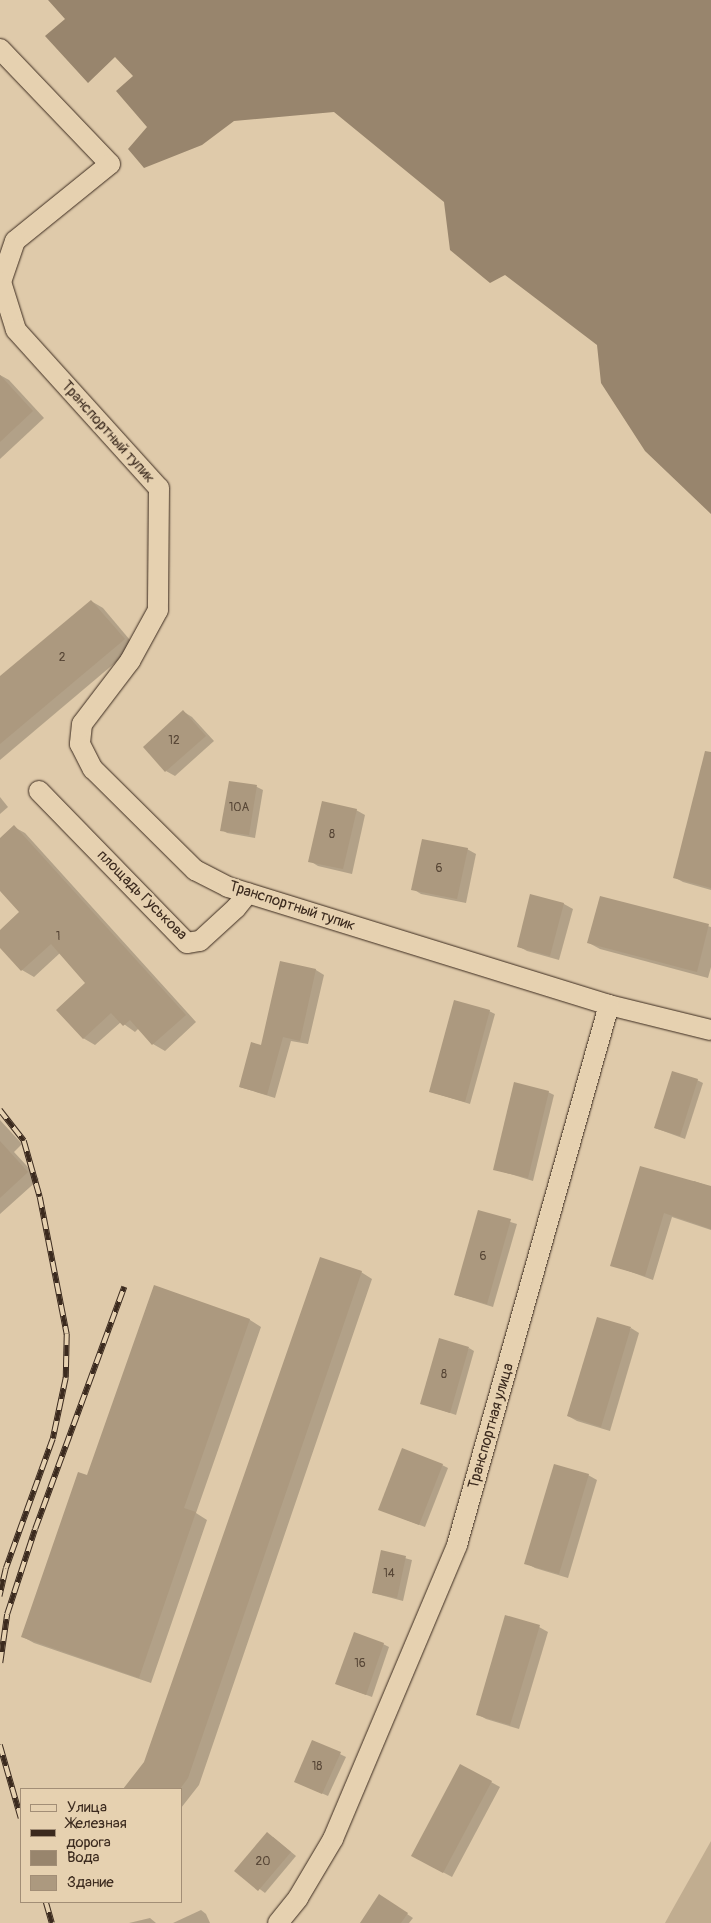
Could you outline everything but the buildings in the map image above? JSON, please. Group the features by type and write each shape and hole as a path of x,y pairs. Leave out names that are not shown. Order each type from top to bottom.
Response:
{"street":[{"name":"Транспортный тупик","path":"0,49 110,164 15,242 1,282 16,330 159,488 158,610 130,661 82,724 80,744 93,768 195,870 228,887 609,1005"},
{"name":"площадь Гуськова","path":"40,791 187,943 200,940 236,908 248,893"},
{"path":"609,1005 711,1030"},
{"name":"Транспортная улица","path":"279,1923 298,1898 333,1839 458,1545 609,1005"}],"shaded area":[{"path":"711,1841 711,1923 665,1923 671,1912"}],"water":[{"path":"48,0 711,0 711,514 645,451 601,383 597,345 505,275 490,283 450,250 444,202 334,112 234,121 202,145 144,168 128,149 147,127 116,91 133,76 115,57 88,83 45,36 65,19"}],"railway":[{"path":"0,1110 24,1141 40,1197 67,1334 66,1378 53,1439 6,1569 0,1596"},
{"path":"0,1663 7,1614 35,1529 124,1287"},
{"path":"0,1745 20,1815"},
{"path":"46,1903 52,1923"}]}
